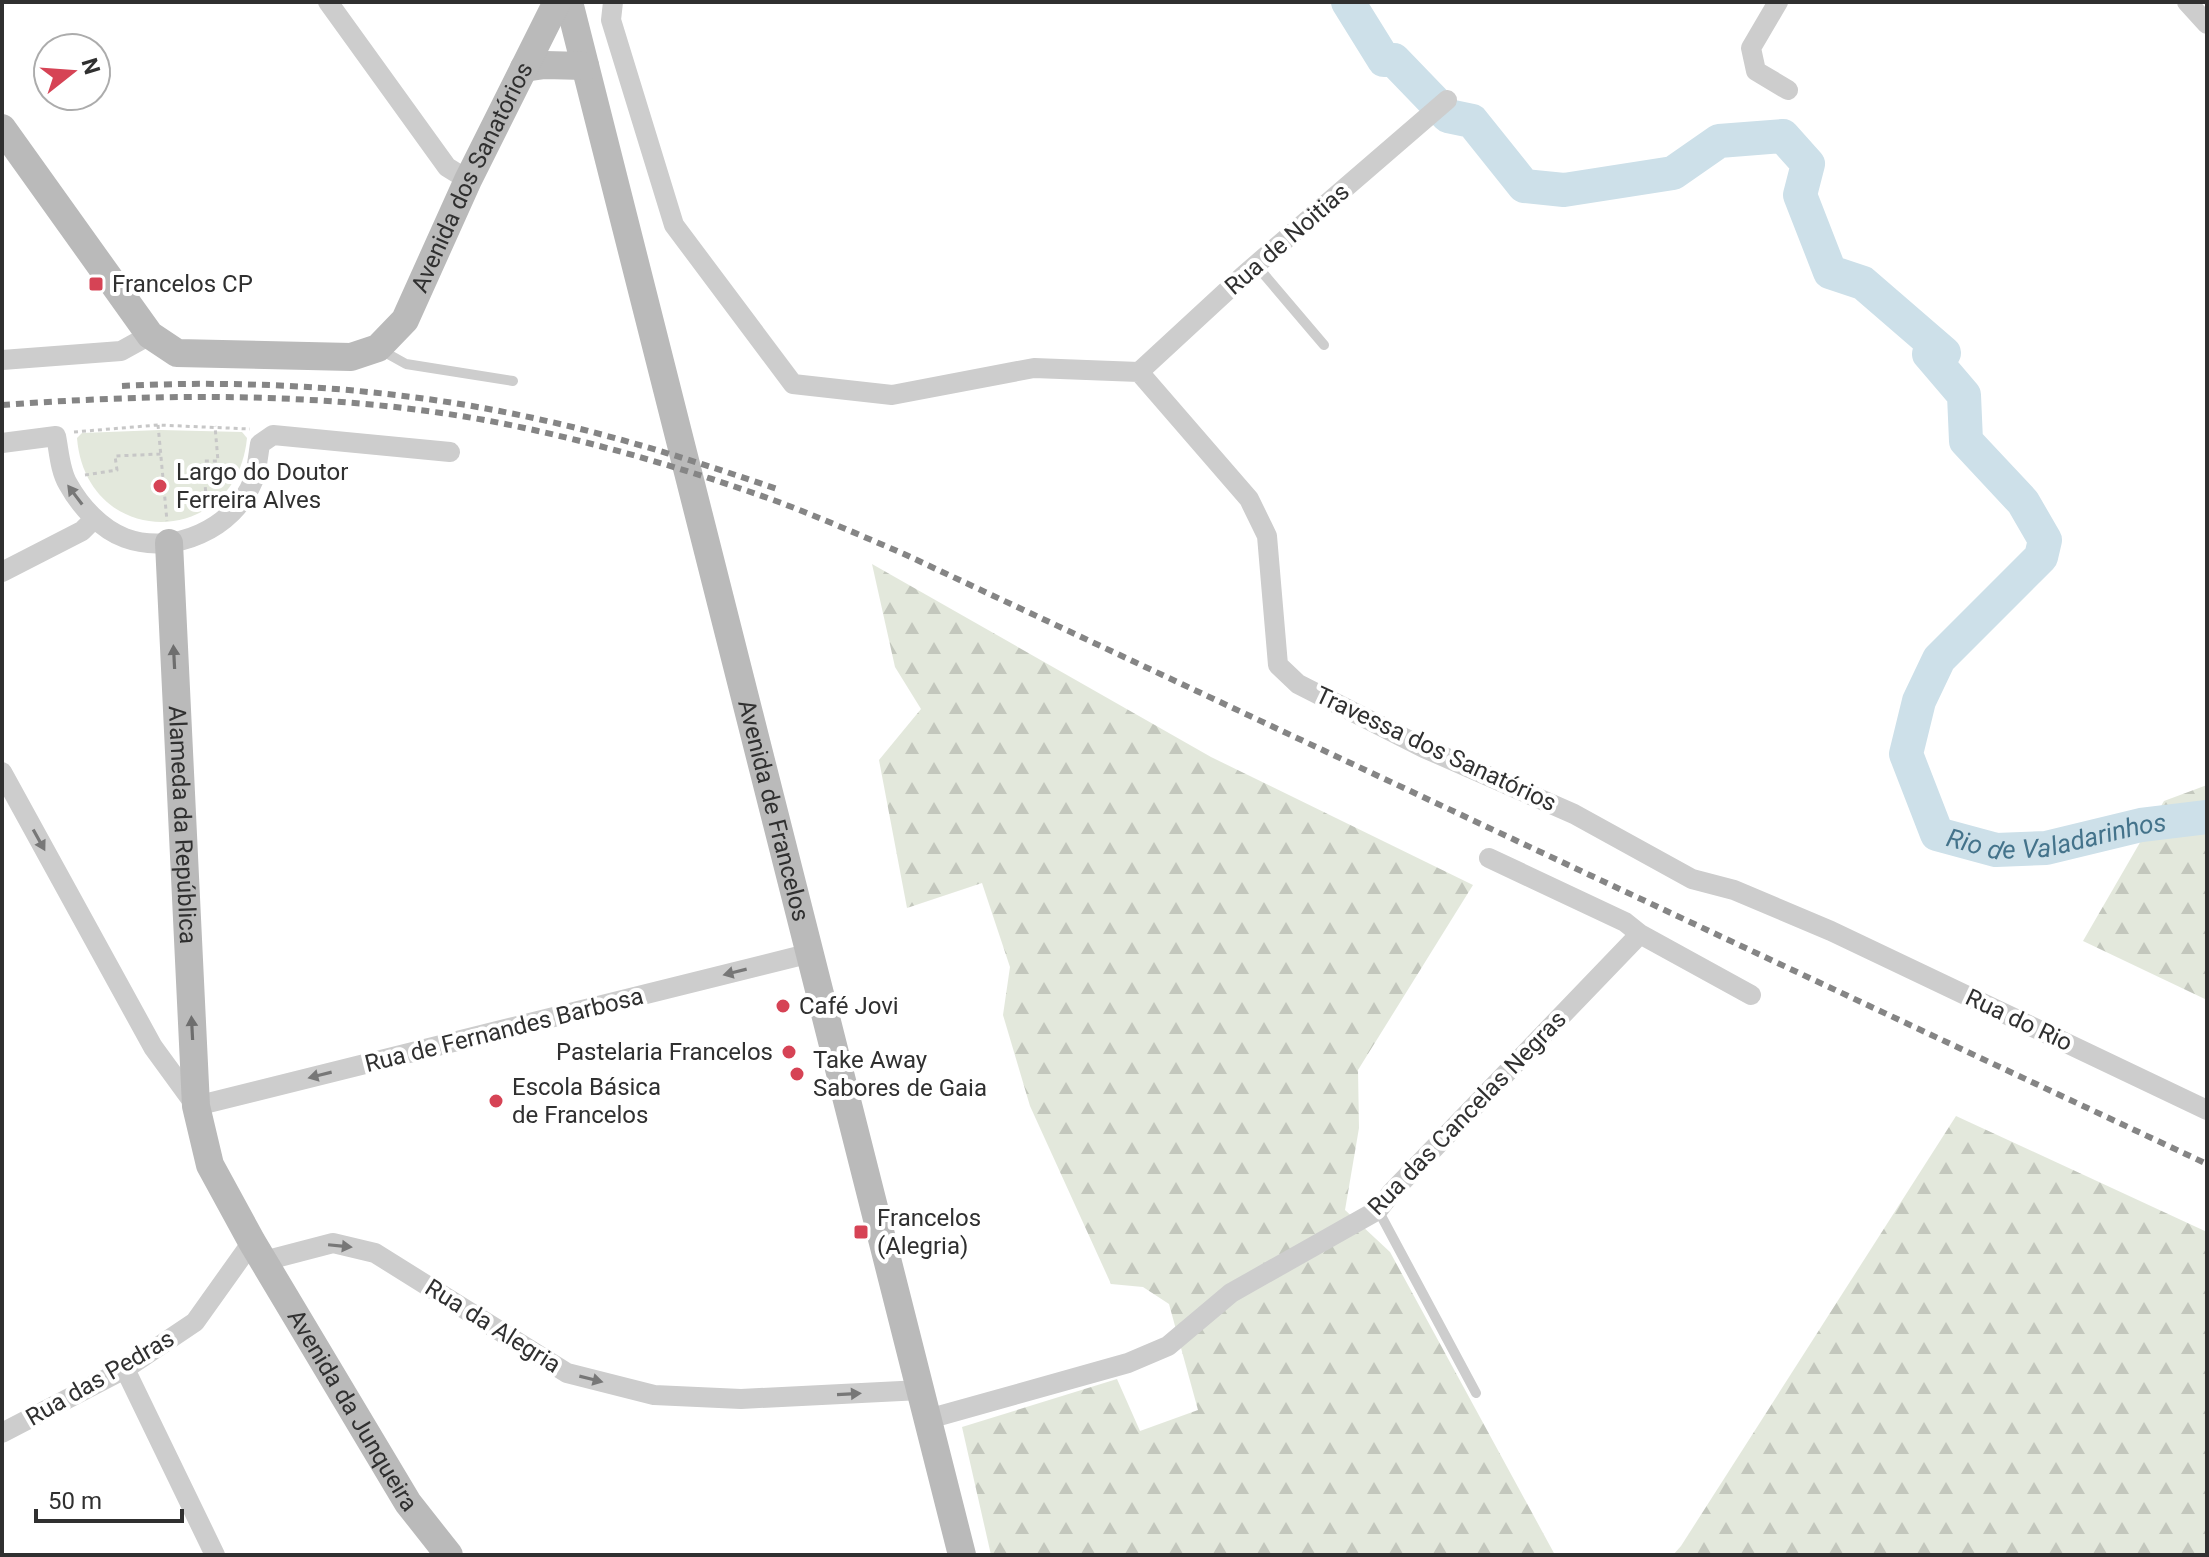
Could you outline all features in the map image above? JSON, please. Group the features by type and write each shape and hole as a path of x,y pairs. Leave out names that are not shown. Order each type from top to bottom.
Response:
{"main road":[{"name":"Avenida dos Sanatórios","path":"378,348 405,320 468,180 557,2"},
{"name":"Avenida de Francelos","path":"569,2 962,1555"},
{"path":"524,68 585,66"},
{"path":"2,128 150,335 177,353 351,357 378,348"},
{"name":"Alameda da República","path":"169,543 196,1106 210,1165 258,1251"},
{"name":"Avenida da Junqueira","path":"258,1251 408,1503 449,1555"}],"street":[{"path":"328,2 447,167 468,180"},
{"path":"613,2 611,20 674,225 793,384 892,395 1034,368 1139,372"},
{"path":"1778,2 1751,48 1756,71 1788,90"},
{"path":"2187,2 2207,24"},
{"name":"Rua de Noitias","path":"1139,372 1256,265 1442,104"},
{"path":"2,360 121,351 150,335"},
{"name":"Travessa dos Sanatórios","path":"1139,372 1249,499 1267,536 1278,665 1298,684 1424,748 1574,814 1692,879 1734,890 1831,931"},
{"path":"2,443 56,436 66,482 94,519 124,538 153,543 169,543 206,531 231,515 253,480 260,444 273,435 450,452"},
{"path":"2,572 82,531 94,519"},
{"path":"2,772 153,1047 196,1106"},
{"path":"1489,858 1625,922 1640,934 1751,995"},
{"name":"Rua do Rio","path":"1831,931 2207,1110"},
{"name":"Rua das Cancelas Negras","path":"928,1419 1128,1363 1168,1346 1231,1293 1378,1210 1640,934"},
{"name":"Rua de Fernandes Barbosa","path":"196,1106 811,953"},
{"name":"Rua da Alegria","path":"258,1251 333,1243 375,1253 567,1373 654,1395 741,1399 921,1390"},
{"name":"Rua das Pedras","path":"2,1433 125,1369 195,1322 258,1251"},
{"path":"125,1369 215,1555"}],"lane":[{"path":"1256,265 1324,345"},
{"path":"378,348 406,364 513,381"},
{"path":"1378,1210 1476,1393"}],"path":[{"path":"158,425 169,543"},
{"path":"73,432 158,425 251,429 273,435"},
{"path":"208,514 203,461 218,461 215,426"},
{"path":"81,475 117,470 115,456 161,454"}],"green space":[{"path":"160,430 242,432 247,438 237,475 217,501 191,517 161,522 132,517 106,501 86,475 77,438 82,433"},
{"path":"872,564 1211,757 1473,885 1358,1070 1359,1128 1345,1210 1390,1252 1555,1555 991,1555 962,1427 1117,1379 1140,1431 1198,1410 1169,1304 1143,1287 1111,1284 1030,1106 1003,1015 1010,967 982,883 907,908 879,760 921,709 895,667"},
{"path":"2207,785 2207,1000 2083,941 2164,801"},
{"path":"1956,1116 2207,1232 2207,1555 1673,1555 1681,1546"}],"waterway":[{"name":"Rio de Valadarinhos","path":"1348,2 1384,60 1394,60 1448,116 1472,121 1524,186 1564,190 1673,173 1719,141 1783,136 1808,164 1800,195 1830,272 1863,283 1944,353 1929,354 1964,395 1966,441 2023,502 2045,540 2041,557 1939,659 1919,701 1906,754 1937,834 1996,850 2046,848 2141,825 2207,817"}],"railway":[{"path":"122,386 278,385 435,400 599,434 777,489"},
{"path":"2,405 204,397 271,398 405,408 568,438 658,462 747,491 904,554 2207,1164"}],"place":[{"name":"Francelos CP","path":"96,284"},
{"name":"Largo do Doutor Ferreira Alves","path":"160,486"},
{"name":"Café Jovi","path":"783,1006"},
{"name":"Pastelaria Francelos","path":"789,1052"},
{"name":"Take Away Sabores de Gaia","path":"797,1074"},
{"name":"Escola Básica de Francelos","path":"496,1101"},
{"name":"Francelos (Alegria)","path":"861,1232"}]}
